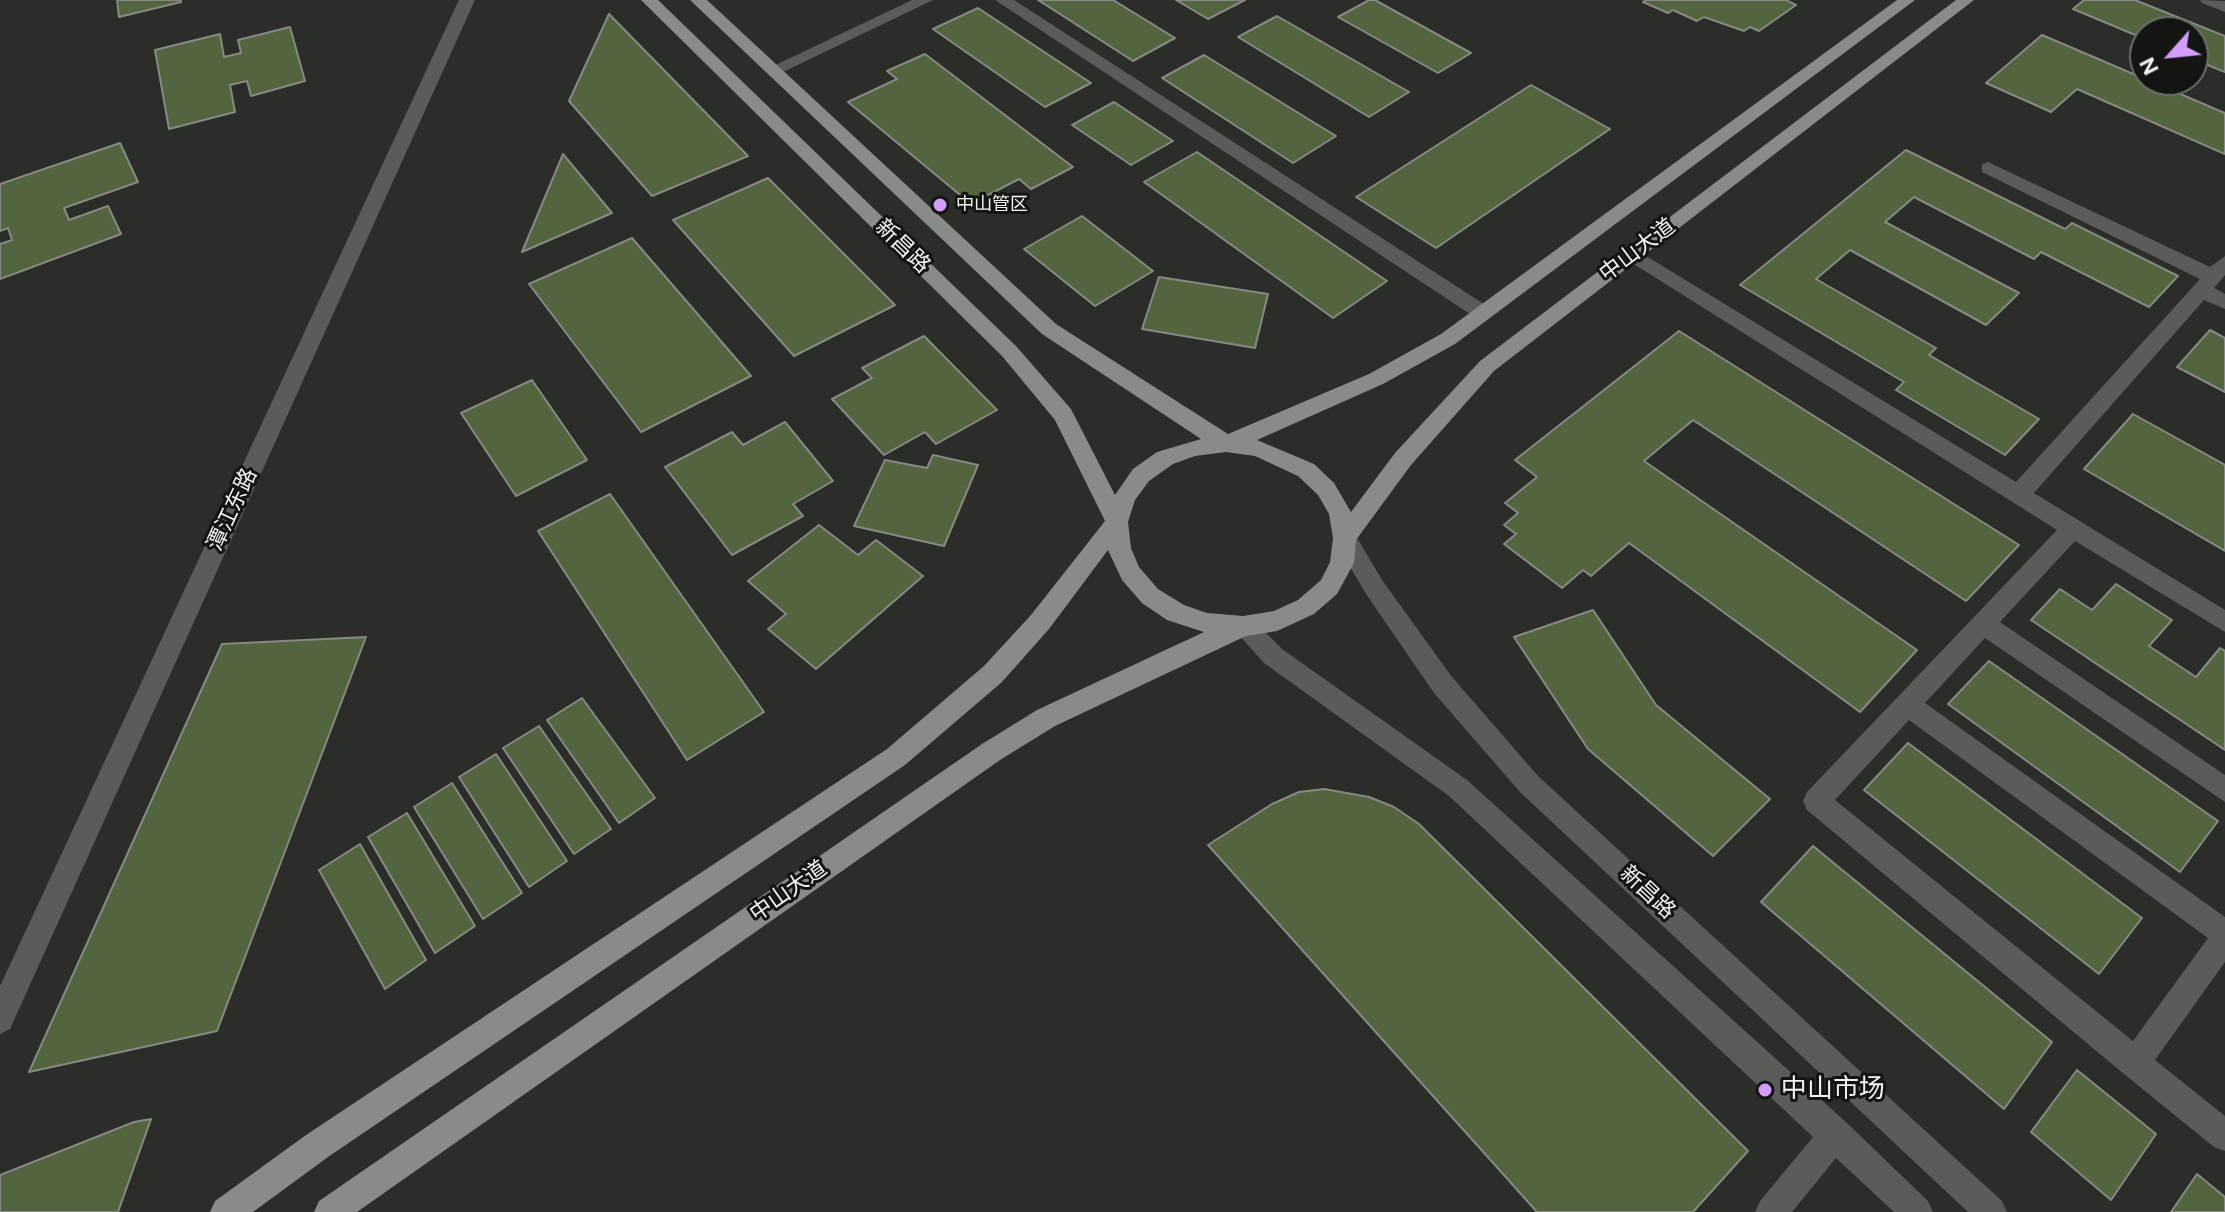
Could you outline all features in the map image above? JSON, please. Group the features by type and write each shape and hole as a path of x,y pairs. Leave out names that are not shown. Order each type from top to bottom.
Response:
{"main road":[{"name":"新昌路","path":"649,0 1009,351 1063,415 1117,522"},
{"name":"新昌路","path":"698,0 1049,329 1226,444"},
{"name":"中山大道","path":"1226,444 1376,379 1448,339 1907,0"},
{"name":"中山大道","path":"1345,538 1403,459 1487,366 1966,0"},
{"path":"226,1212 317,1146 896,757 993,674 1057,602 1117,522 1125,497 1141,475 1180,453 1226,444 1258,448 1306,470 1326,489 1340,513 1345,538 1342,563 1329,587 1306,607 1277,621 1243,626 1207,623 1176,613 1150,596 1130,573 1119,548 1117,522"},
{"name":"中山大道","path":"330,1212 991,752 1104,689 1243,626"}],"street":[{"name":"潭江东路","path":"0,1019 467,0"},
{"path":"773,70 925,0"},
{"path":"1003,0 1483,313"},
{"path":"2208,0 2225,7"},
{"path":"1988,168 2213,277 2225,302"},
{"path":"1631,256 2225,622"},
{"path":"2020,493 2213,277"},
{"path":"2074,527 1816,801 2225,1136"},
{"name":"新昌路","path":"1345,538 1374,587 1434,673 1529,784 1991,1212"},
{"path":"1984,624 2225,790"},
{"path":"1243,626 1273,656 1458,788 1917,1212"},
{"path":"1908,705 2225,936 2135,1063"},
{"path":"1771,1212 1836,1134"}],"building":[{"path":"117,0 181,0 181,2 119,17"},
{"path":"1038,0 1113,0 1175,38 1133,61"},
{"path":"1176,0 1245,0 1208,19"},
{"path":"1369,0 1375,0 1471,53 1438,73 1338,17"},
{"path":"1786,0 1796,5 1759,31 1750,27 1744,31 1704,17 1697,21 1673,10 1668,13 1643,2"},
{"path":"2084,0 2135,0 2175,16 2129,16 2129,32 2073,9"},
{"path":"978,8 1091,83 1045,107 933,29"},
{"path":"609,14 748,156 652,196 569,101"},
{"path":"1277,16 1409,92 1369,117 1238,37"},
{"path":"290,27 305,81 251,96 247,81 230,85 235,112 169,129 155,50 220,34 224,57 241,53 238,40"},
{"path":"2209,30 2225,36 2225,72 2209,66"},
{"path":"2042,35 2129,72 2129,96 2185,96 2225,113 2225,154 2077,89 2051,112 1986,83"},
{"path":"925,54 1073,167 1031,189 1019,179 971,204 848,102 897,79 887,71"},
{"path":"1204,55 1336,136 1293,163 1162,78"},
{"path":"1531,85 1610,129 1436,248 1356,197"},
{"path":"1114,102 1173,141 1131,165 1072,125"},
{"path":"120,143 138,182 64,208 69,220 108,206 121,234 0,279 0,244 12,240 8,228 0,231 0,184"},
{"path":"1906,150 2065,229 2072,223 2178,276 2149,307 2041,252 2034,259 1914,197 1885,222 2019,293 1986,325 1850,250 1816,279 1936,348 1929,355 2039,419 2005,455 1896,390 1904,382 1740,285"},
{"path":"1197,152 1387,281 1333,318 1144,182"},
{"path":"563,154 612,213 522,252"},
{"path":"768,178 895,305 794,356 673,220"},
{"path":"1082,216 1153,271 1095,306 1024,249"},
{"path":"632,238 751,376 641,432 529,284"},
{"path":"1159,277 1268,294 1255,348 1142,329"},
{"path":"2210,330 2225,338 2225,392 2177,367"},
{"path":"1679,331 2019,545 1966,601 1693,420 1644,461 1917,650 1860,712 1629,543 1591,576 1583,570 1562,588 1504,544 1516,534 1504,525 1518,513 1505,503 1537,477 1515,460"},
{"path":"924,336 997,410 936,444 925,432 884,455 832,399 872,378 862,368"},
{"path":"532,380 587,460 516,496 461,413"},
{"path":"2133,414 2225,465 2225,551 2084,469"},
{"path":"785,422 833,481 793,504 803,516 732,555 665,467 732,432 743,445"},
{"path":"933,455 978,465 944,546 854,526 885,460 927,468"},
{"path":"610,494 764,712 687,760 538,531"},
{"path":"819,525 858,555 876,540 923,576 816,669 768,629 786,614 748,581"},
{"path":"2116,584 2172,620 2149,646 2196,677 2220,648 2225,651 2225,750 2031,620 2060,589 2092,610"},
{"path":"1593,610 1656,705 1770,799 1713,856 1588,749 1514,637"},
{"path":"366,637 217,1031 29,1072 222,644"},
{"path":"1989,661 2218,821 2180,872 1948,704"},
{"path":"582,698 655,798 619,823 547,720"},
{"path":"539,726 611,829 574,854 503,748"},
{"path":"1908,743 2142,918 2099,974 1864,790"},
{"path":"496,754 567,861 529,887 459,777"},
{"path":"452,783 522,893 483,919 414,807"},
{"path":"1324,789 1369,797 1394,807 1419,824 1748,1151 1693,1212 1537,1212 1208,845 1272,804 1299,792"},
{"path":"407,813 475,926 435,953 368,837"},
{"path":"360,844 426,960 385,989 319,870"},
{"path":"1813,846 2052,1042 2004,1109 1761,902"},
{"path":"2077,1070 2156,1134 2111,1200 2031,1132"},
{"path":"151,1119 118,1212 0,1212 0,1175 134,1122"},
{"path":"2197,1174 2225,1197 2225,1212 2171,1212"}],"place":[{"name":"中山管区","path":"940,205"},
{"name":"中山市场","path":"1765,1090"}]}
